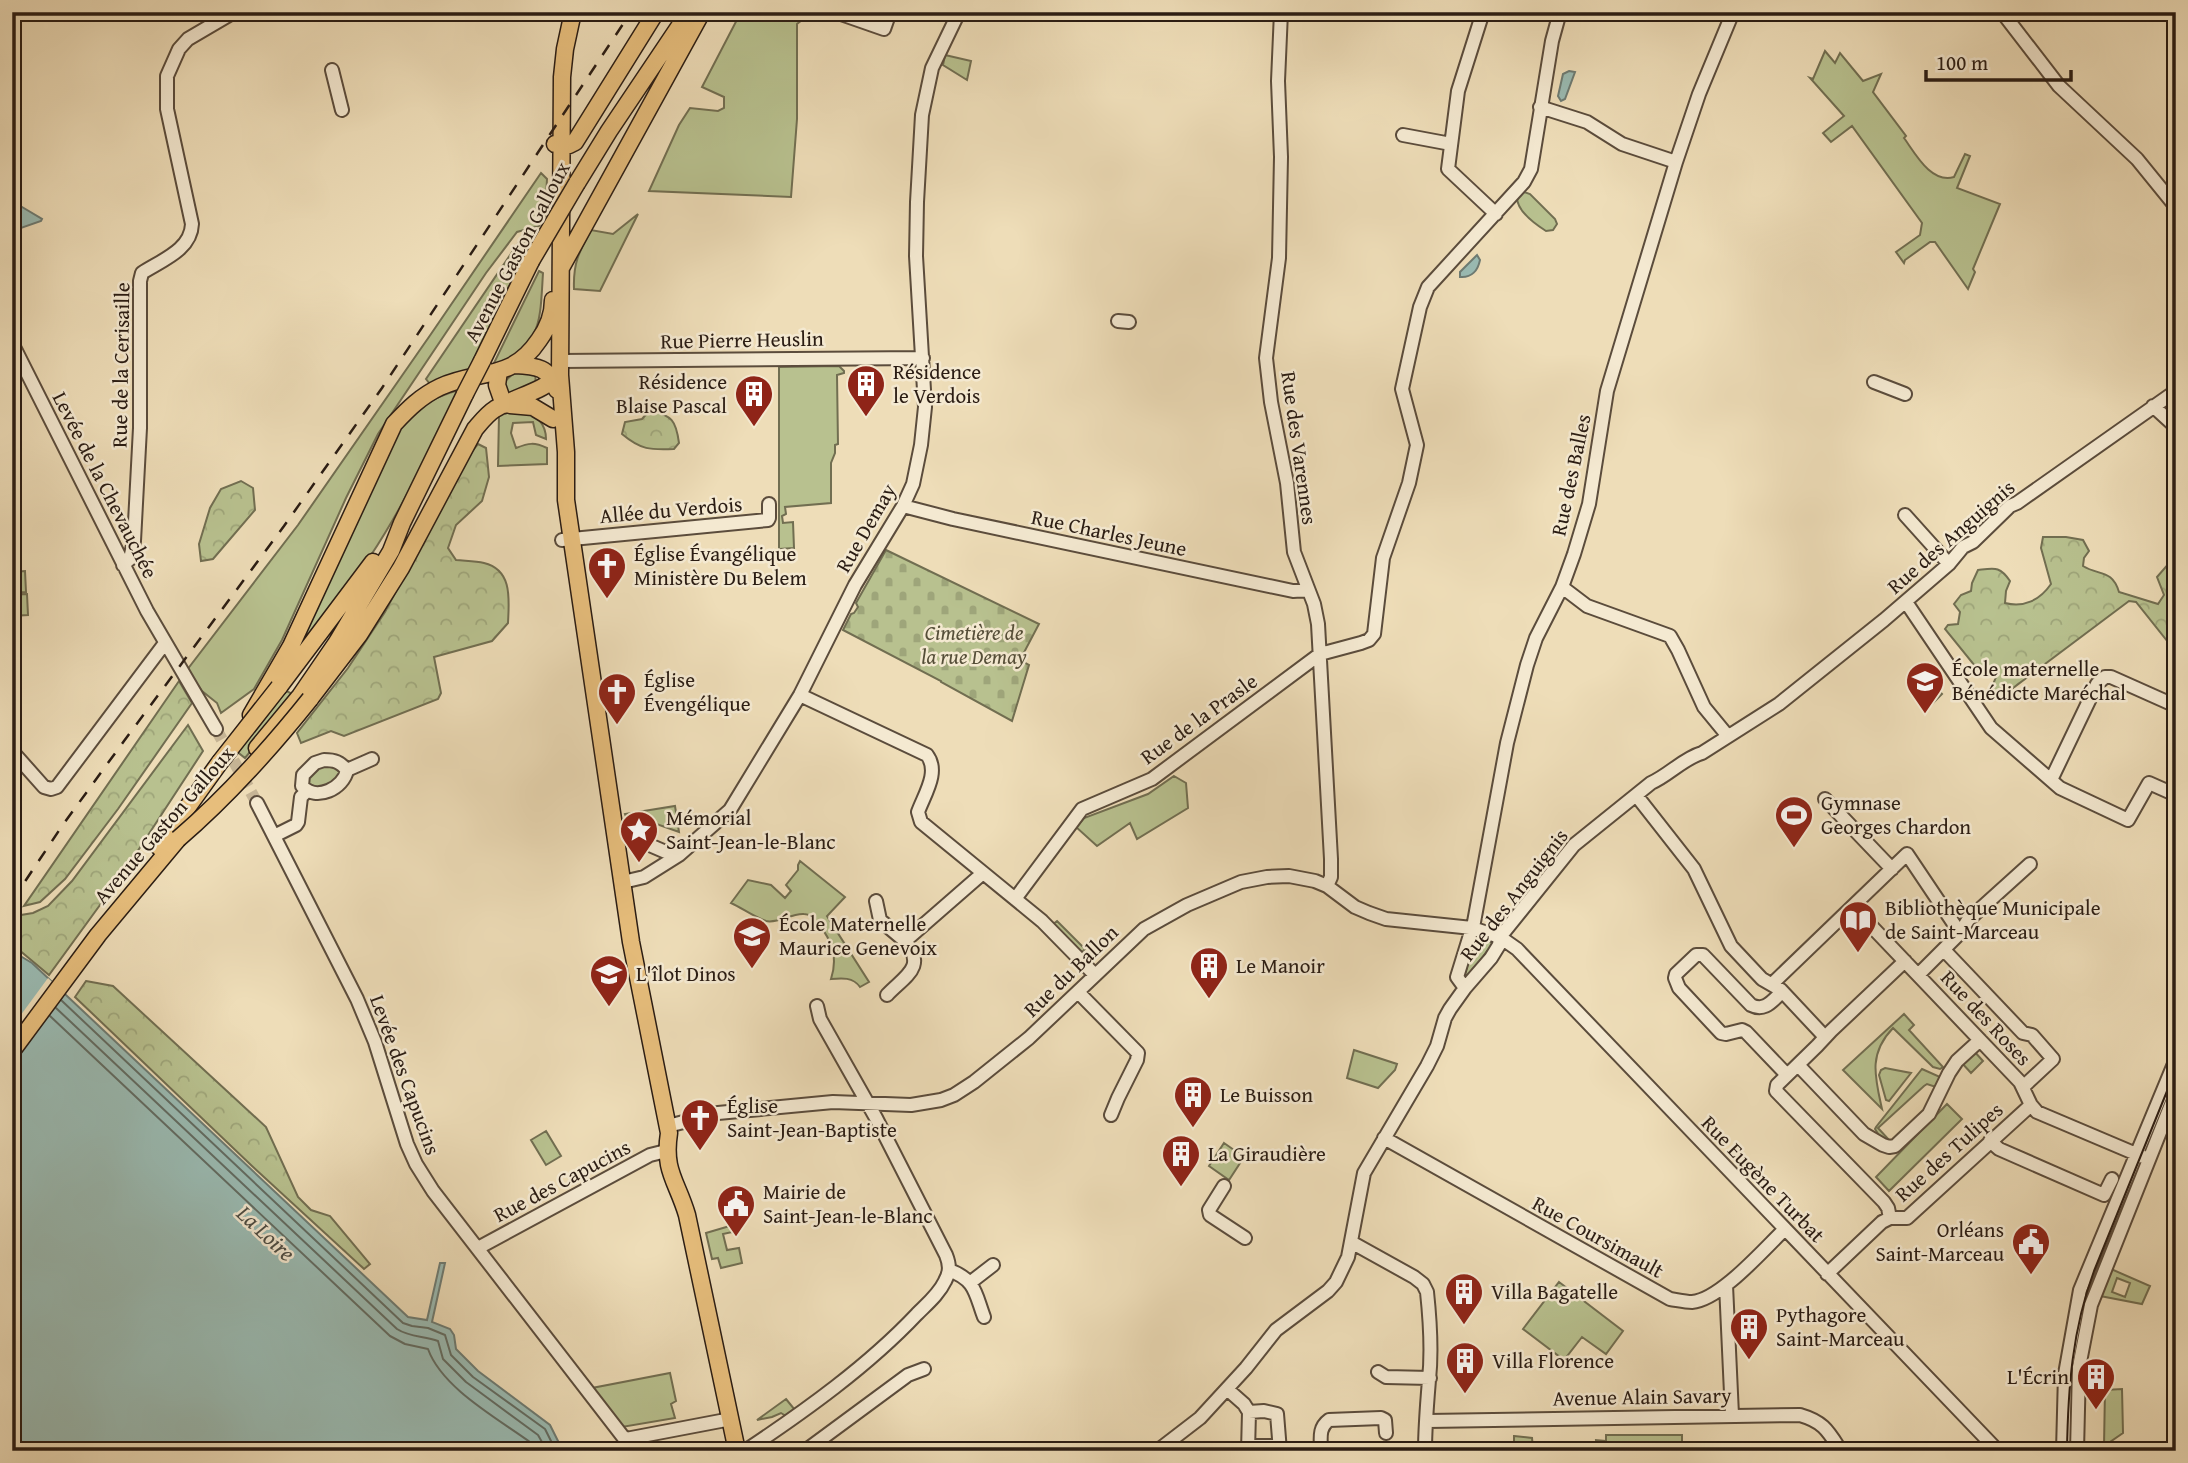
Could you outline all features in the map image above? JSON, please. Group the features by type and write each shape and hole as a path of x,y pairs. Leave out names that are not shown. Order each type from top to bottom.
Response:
{"main road":[{"path":"564,12 556,75 560,265 553,419 566,500"},
{"path":"573,12 562,77 553,310 555,375 562,449 566,464 568,540 617,838 631,942 668,1126 666,1152 671,1178 682,1198 687,1215 737,1451"},
{"path":"558,144 575,142 656,12"},
{"name":"Avenue Gaston Galloux","path":"93,942 178,839 305,698 391,551 402,523 531,261 608,131 689,12"},
{"path":"560,265 702,12"},
{"path":"220,762 291,646 394,424 416,401 442,386 515,365 542,337 553,310"},
{"path":"515,365 537,366 555,375"},
{"path":"499,371 497,385 504,405"},
{"path":"305,698 359,635 401,568 475,429 489,413 539,391 555,375"},
{"path":"504,405 528,406 553,419"},
{"name":"Avenue Gaston Galloux","path":"93,942 132,882 220,762 402,523"},
{"path":"12,1051 93,942"}],"street":[{"name":"Rue de la Cerisaille","path":"123,565 130,559 134,541 140,428 140,281 142,273 181,248 191,234 192,224 167,109 167,76 179,48 188,39 234,12"},
{"path":"841,14 884,29 890,12"},
{"name":"Rue Demay","path":"622,882 640,879 679,855 730,810 800,695 855,585 903,506 913,484 925,407 916,256 916,202 922,115 932,68 959,12"},
{"name":"Rue des Varennes","path":"1281,12 1278,81 1281,157 1279,258 1266,358 1271,402 1287,482 1294,552 1314,604 1318,624 1331,859 1331,877 1327,886"},
{"path":"1483,12 1458,91 1448,169 1496,214"},
{"path":"1320,654 1361,643 1374,634 1383,558 1409,483 1417,445 1402,389 1420,307 1428,287 1524,182 1531,169 1552,41 1560,12"},
{"name":"Rue des Balles","path":"1465,988 1457,977 1472,928 1510,730 1536,638 1562,587 1589,504 1607,391 1676,162 1699,94 1733,12"},
{"path":"2001,12 2059,86 2137,159 2176,207"},
{"path":"331,69 342,110"},
{"path":"1540,107 1587,122 1622,144 1676,162"},
{"path":"1402,135 1451,144"},
{"name":"Levée de la Chevauchée","path":"12,343 165,643"},
{"name":"Rue Pierre Heuslin","path":"555,375 923,358"},
{"path":"1874,382 1905,394"},
{"name":"Rue des Anguignis","path":"1159,1450 1200,1418 1276,1330 1332,1287 1341,1274 1351,1242 1364,1173 1437,1046 1445,1018 1465,988 1491,958 1499,945 1500,937 1574,845 1655,781 1779,704 1906,602 2010,506 2176,391"},
{"path":"2153,405 2176,427"},
{"name":"Allée du Verdois","path":"568,540 768,520 769,504"},
{"name":"Rue Charles Jeune","path":"903,506 966,522 1293,591 1308,590"},
{"path":"1905,515 1949,564"},
{"path":"1562,587 1587,606 1670,636 1704,707 1727,735"},
{"path":"1906,602 1991,728 2060,788 2128,820 2149,783 2176,795"},
{"path":"12,751 44,787 57,787 165,643 216,729"},
{"name":"Rue de la Prasle","path":"1015,899 1082,809 1152,779 1320,654"},
{"path":"2051,780 2097,684 2105,677 2111,677 2176,706"},
{"path":"800,695 927,755 934,769 918,812 921,822 1042,921 1095,975"},
{"path":"347,770 334,760 314,763 303,775 302,786 307,791 316,793 334,789 341,784 347,770 372,759"},
{"path":"274,836 296,825 301,797 307,791"},
{"path":"1636,795 1694,869 1731,946 1762,979 1777,988 1825,1037"},
{"path":"1825,799 1892,869"},
{"name":"Levée des Capucins","path":"257,803 370,1028 416,1164 433,1191 634,1451"},
{"path":"617,838 631,837 664,852 683,850"},
{"path":"660,867 664,861 664,852"},
{"path":"1787,1075 1742,1030 1721,1033 1678,989 1676,974 1696,955 1703,955 1751,1005 1757,1008 1767,1006 1777,988 1907,854 1960,933"},
{"path":"1918,975 1960,933 1968,920 2030,864"},
{"path":"905,941 983,873"},
{"name":"Rue du Ballon","path":"668,1126 718,1113 833,1102 919,1105 942,1101 974,1082 1020,1045 1144,929 1187,905 1241,882 1289,876 1315,881 1327,886 1355,907 1386,919 1472,928 1500,937"},
{"path":"876,901 880,920 905,941 916,959 913,968 887,995"},
{"name":"Rue des Roses","path":"1854,908 2023,1087 2031,1105"},
{"name":"Rue Eugène Turbat","path":"1500,937 1517,949 1997,1451"},
{"path":"1944,950 2023,1033 2032,1035 2053,1059 2023,1087"},
{"path":"1890,1218 1884,1202 1776,1091 1777,1085 1905,961"},
{"path":"1078,992 1138,1054 1111,1115"},
{"path":"745,1451 802,1412 880,1350 936,1294 946,1280 949,1270 947,1255 868,1102 820,1019 817,1006"},
{"path":"1798,1065 1864,1134 1889,1147 1895,1146 1929,1114 1957,1061 1980,1040"},
{"path":"2077,1451 2079,1367 2091,1305 2176,1059"},
{"path":"2063,1451 2065,1374 2077,1301 2084,1280 2146,1149 2176,1092"},
{"path":"2031,1105 2040,1114 2099,1137 2131,1140 2146,1149"},
{"name":"Rue des Tulipes","path":"1827,1274 1876,1227 1890,1218 1908,1218 2031,1105"},
{"name":"Rue Coursimault","path":"1384,1138 1670,1299 1692,1302 1711,1296 1785,1229"},
{"path":"1990,1141 1998,1149 2104,1195 2112,1179"},
{"name":"Rue des Capucins","path":"478,1248 650,1155 666,1152"},
{"path":"1224,1186 1209,1210 1210,1215 1245,1238"},
{"path":"1351,1242 1414,1277 1423,1284 1427,1292 1430,1378 1425,1407 1428,1421 1425,1451"},
{"path":"971,1282 993,1265"},
{"path":"949,1270 971,1282 984,1317"},
{"path":"1726,1285 1732,1415"},
{"path":"2077,1301 2091,1305"},
{"path":"805,1451 908,1375 924,1369"},
{"path":"1378,1372 1386,1377 1430,1378"},
{"path":"1227,1389 1249,1412 1248,1448 1280,1448 1277,1413 1249,1412"},
{"name":"Avenue Alain Savary","path":"1428,1421 1800,1415 1825,1426 1841,1451"},
{"path":"1321,1451 1321,1430 1323,1424 1329,1420 1381,1418 1385,1420 1386,1433"},
{"path":"626,1439 731,1419"},
{"path":"1177,1451 1178,1437"}],"green space":[{"path":"741,12 812,12 797,24 797,119 791,197 649,191 679,125 690,108 718,111 724,108 724,97 702,87"},
{"path":"1825,51 1835,63 1840,53 1863,81 1881,74 1873,92 1906,136 1904,138 1924,166 1938,176 1954,177 1965,154 1970,156 1957,188 2000,204 1973,269 1975,272 1968,289 1935,242 1930,242 1904,263 1896,252 1920,235 1922,223 1852,126 1831,142 1823,133 1844,116 1810,78 1813,79"},
{"path":"945,55 971,61 967,80 943,65"},
{"path":"541,173 547,179 545,216 539,226 517,232 486,273 378,434 282,640 254,689 221,713 217,703 202,691 187,670 298,525"},
{"path":"1524,192 1530,194 1555,219 1557,224 1553,230 1546,231 1523,211 1517,196"},
{"path":"638,214 600,291 574,289 578,258 591,230 613,234"},
{"path":"523,236 525,245 530,250 508,288 468,372 430,384 426,379"},
{"path":"539,271 543,273 536,330 521,350 493,365"},
{"path":"839,366 844,373 837,375 838,444 835,445 831,463 831,503 785,507 783,523 793,522 794,548 779,549 779,367"},
{"path":"535,370 536,388 507,397 503,385 509,377 521,371"},
{"path":"459,390 415,480 374,551 286,672 394,436 422,407"},
{"path":"524,409 540,421 546,439 536,435 533,422 513,423 511,433 516,448 532,444 547,448 547,464 498,466 499,415"},
{"path":"650,410 672,420 679,443 674,449 646,448 622,434 625,422 642,419"},
{"path":"478,444 486,448 489,477 482,501 456,525 448,548 456,560 484,563 500,572 507,587 508,623 492,641 434,657 441,693 438,699 344,736 331,731 301,743 297,733 348,668 385,612 467,457"},
{"path":"241,481 253,488 255,510 213,559 201,561 199,544 210,508 221,489"},
{"path":"2043,537 2083,540 2089,551 2083,566 2109,576 2119,592 2158,604 2164,595 2157,577 2170,562 2176,563 2176,642 2168,642 2136,602 2129,601 2005,694 1998,696 1992,687 1996,677 1989,671 1979,671 1945,629 1948,625 1958,624 1960,612 1954,604 1961,595 1971,591 1978,570 1997,569 2006,576 2010,581 2005,603 2025,603 2042,594 2051,584 2041,548"},
{"name":"Cimetière de la rue Demay","path":"886,550 1039,624 1020,660 1029,665 1012,721 843,630 858,607 856,603"},
{"path":"25,571 26,592 12,593 12,572"},
{"path":"27,594 28,615 12,616 12,595"},
{"path":"1921,671 1942,694 1931,705 1909,681"},
{"path":"179,681 192,703 65,879 40,902 24,906"},
{"path":"282,689 297,696 245,758 235,750"},
{"path":"188,725 203,751 124,872 49,975 12,944 12,921 15,916 33,913 48,906 72,881"},
{"path":"323,764 341,768 340,780 320,789 306,784 311,770"},
{"path":"1174,776 1186,783 1188,808 1137,839 1130,823 1097,846 1076,827 1084,818 1148,794"},
{"path":"675,806 679,832 634,816 626,817 625,814"},
{"path":"800,861 845,897 827,916 869,982 860,987 851,980 831,979 834,964 832,949 827,936 810,916 799,914 766,921 731,903 748,880 771,885 785,898 791,891 786,885 798,870"},
{"path":"1057,921 1085,949 1081,953 1052,925"},
{"path":"1480,936 1494,946 1467,978 1465,974 1475,939"},
{"path":"86,981 113,986 266,1127 298,1197 311,1210 330,1216 370,1264 364,1269 75,997"},
{"path":"1904,1014 1914,1025 1909,1030 1943,1067 1933,1067 1893,1028 1880,1047 1875,1066 1882,1109 1843,1070"},
{"path":"1354,1050 1397,1064 1395,1070 1378,1088 1347,1078"},
{"path":"1973,1050 1983,1061 1971,1073 1961,1062"},
{"path":"1885,1068 1911,1073 1889,1101 1886,1100 1879,1075"},
{"path":"1922,1069 1940,1077 1936,1087 1927,1084 1924,1086 1878,1128 1891,1142 1882,1140 1876,1127"},
{"path":"1947,1104 1962,1119 1889,1191 1876,1177"},
{"path":"546,1131 561,1156 546,1165 531,1140"},
{"path":"1224,1143 1244,1157 1229,1180 1209,1166"},
{"path":"733,1225 735,1234 723,1234 727,1250 739,1248 742,1263 721,1268 718,1258 712,1259 706,1233"},
{"path":"2111,1269 2150,1286 2142,1304 2100,1296","holes":["2117,1278 2130,1283 2125,1297 2112,1292"]},
{"path":"1559,1282 1623,1331 1606,1354 1582,1337 1564,1360 1523,1329"},
{"path":"670,1373 676,1401 671,1404 675,1418 622,1427 592,1388"},
{"path":"2122,1389 2123,1433 2104,1446 2105,1390"},
{"path":"786,1399 795,1410 786,1416 781,1413 757,1420"},
{"path":"1606,1435 1682,1435 1682,1451 1597,1451 1596,1440 1606,1441"},
{"path":"1514,1436 1532,1438 1533,1448 1539,1448 1540,1451 1514,1451"}],"water":[{"path":"1575,72 1565,99 1561,101 1558,96 1563,74"},
{"path":"17,204 42,219 41,221 21,228"},
{"path":"1477,255 1480,260 1476,270 1471,275 1460,277 1460,272"},
{"name":"La Loire","path":"12,951 32,963 408,1317 427,1320 440,1263 445,1263 432,1322 450,1329 454,1335 456,1349 478,1371 550,1425 563,1451 12,1451"}],"pier":[{"path":"48,978 63,992 12,1061 12,1027"}],"tunnel":[{"path":"216,729 257,803"}],"tram line":[{"path":"2067,1451 2073,1360 2087,1293 2176,1069"}],"railway":[{"path":"12,901 62,826 284,526 382,388 631,12"}],"place":[{"name":"Résidence le Verdois","path":"866,418"},
{"name":"Résidence Blaise Pascal","path":"754,428"},
{"name":"Église Évangélique Ministère Du Belem","path":"607,600"},
{"name":"École maternelle Bénédicte Maréchal","path":"1925,715"},
{"name":"Église Évengélique","path":"617,726"},
{"name":"Gymnase Georges Chardon","path":"1794,849"},
{"name":"Mémorial Saint-Jean-le-Blanc","path":"639,864"},
{"name":"Bibliothèque Municipale de Saint-Marceau","path":"1858,954"},
{"name":"École Maternelle Maurice Genevoix","path":"752,970"},
{"name":"Le Manoir","path":"1209,1000"},
{"name":"L'îlot Dinos","path":"609,1008"},
{"name":"Le Buisson","path":"1193,1129"},
{"name":"Église Saint-Jean-Baptiste","path":"700,1152"},
{"name":"La Giraudière","path":"1181,1188"},
{"name":"Mairie de Saint-Jean-le-Blanc","path":"736,1238"},
{"name":"Orléans Saint-Marceau","path":"2031,1276"},
{"name":"Villa Bagatelle","path":"1464,1326"},
{"name":"Pythagore Saint-Marceau","path":"1749,1361"},
{"name":"Villa Florence","path":"1465,1395"},
{"name":"L'Écrin","path":"2096,1411"}]}
